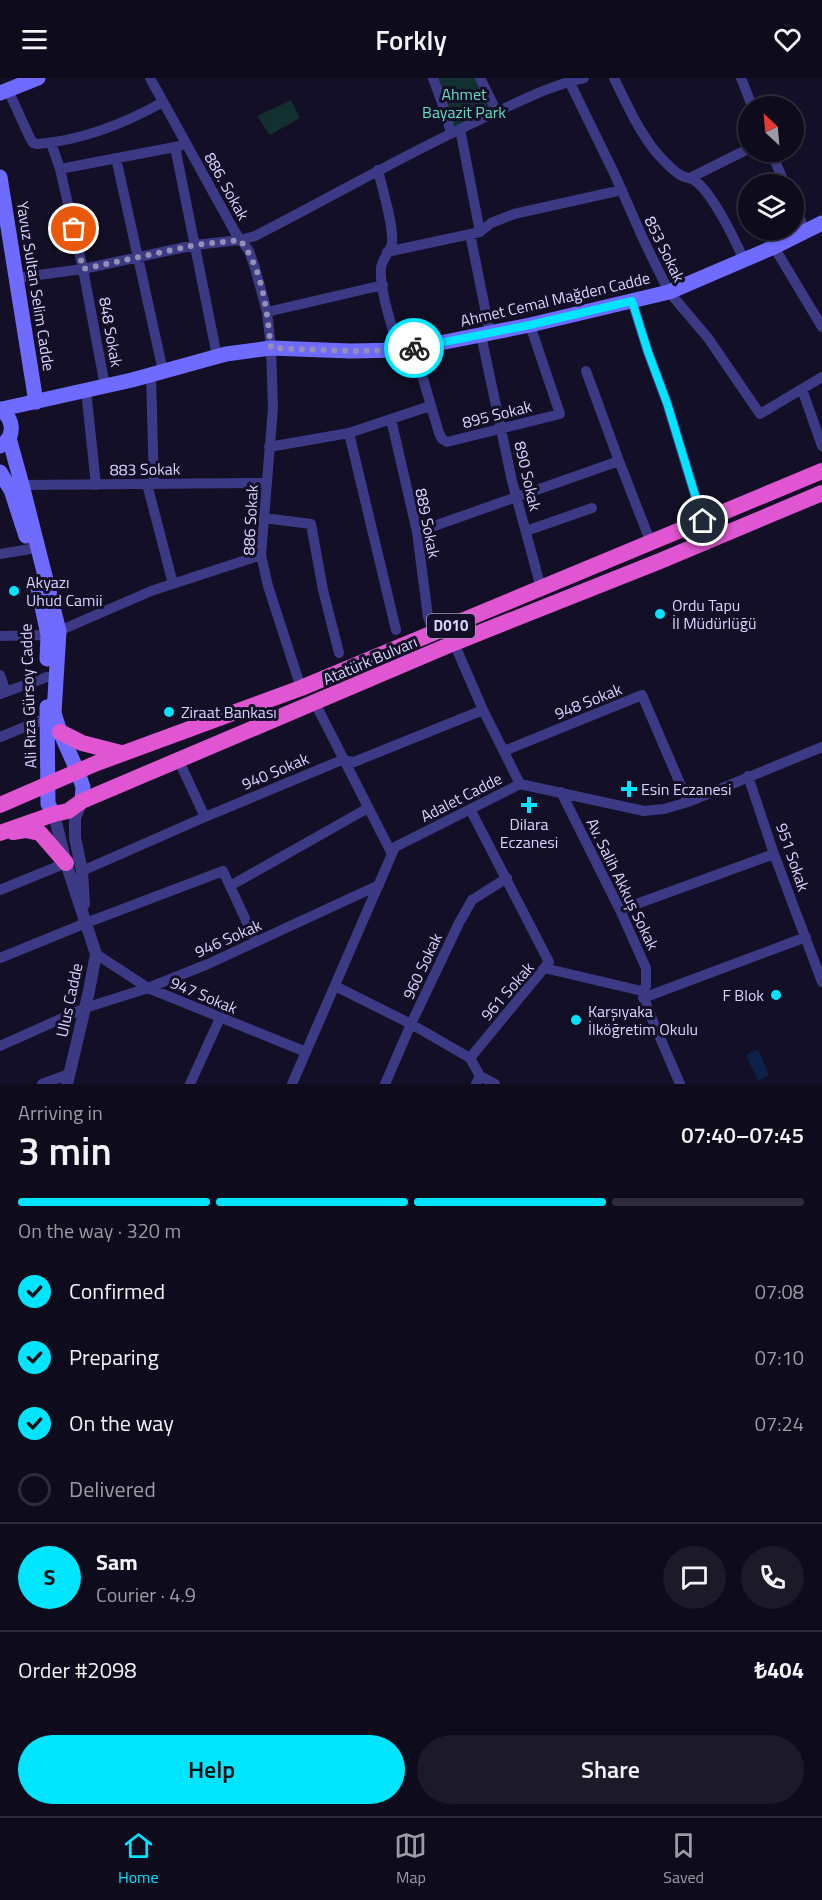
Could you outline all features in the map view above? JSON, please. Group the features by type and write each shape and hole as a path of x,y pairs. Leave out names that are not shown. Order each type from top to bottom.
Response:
{"highway":[{"name":"Atatürk Bulvarı","path":"0,805 77,770 301,688 822,471"},
{"name":"Atatürk Bulvarı","path":"0,833 68,811 82,801 178,759 454,643 660,561 822,493"},
{"path":"60,732 82,742 121,753"},
{"path":"0,833 25,830 40,833 66,863"}],"main road":[{"path":"4,92 38,78"},
{"name":"Yavuz Sultan Selim Cadde","path":"0,177 6,246 16,278 36,402"},
{"name":"Ahmet Cemal Mağden Cadde","path":"1,409 105,386 217,356 271,348 398,350 530,325 669,292 774,247 822,223"},
{"name":"Ali Rıza Gürsoy Cadde","path":"1,409 10,419 11,432 4,442 22,485 53,633 54,713 83,787 82,801"},
{"name":"Ali Rıza Gürsoy Cadde","path":"0,472 11,490 53,633 47,677 47,718 48,804 54,814"}],"street":[{"name":"886. Sokak","path":"150,78 163,102 181,146 205,175 240,240 249,251 267,312 271,348"},
{"name":"890 Sokak","path":"433,78 455,131 475,233 485,334 502,428 541,588"},
{"path":"480,78 497,112"},
{"path":"16,278 83,269 195,245 255,236 455,131 550,88 584,78"},
{"path":"614,78 654,150 669,167 695,180 702,187 725,222 744,260"},
{"path":"741,78 748,96"},
{"name":"853 Sokak","path":"569,81 669,292 708,338 760,414 802,389"},
{"path":"4,92 33,142 38,144 79,138 109,128 139,116 163,102"},
{"name":"848 Sokak","path":"51,143 60,169 83,269 105,386"},
{"path":"60,169 181,146 195,245 217,356"},
{"path":"690,178 738,155"},
{"path":"116,158 138,257 157,373 151,484 173,584"},
{"path":"378,170 392,234 392,246 384,258 381,269 398,350"},
{"path":"387,252 475,233 491,223 514,214 622,190"},
{"path":"774,247 822,327"},
{"path":"267,312 383,285"},
{"path":"632,301 667,403 703,521"},
{"name":"895 Sokak","path":"414,348 439,433 447,442 560,414 530,325"},
{"name":"886 Sokak","path":"271,348 273,408 261,555 268,586 301,688"},
{"path":"586,371 651,543"},
{"path":"822,377 802,389 822,446"},
{"path":"86,390 96,485"},
{"path":"269,447 349,433 430,406"},
{"name":"889 Sokak","path":"391,419 417,532 428,617 434,633"},
{"path":"349,433 396,630"},
{"path":"417,532 619,461"},
{"name":"883 Sokak","path":"22,485 267,483"},
{"path":"526,531 592,508"},
{"path":"264,519 311,524 323,590 339,653"},
{"path":"0,554 30,549"},
{"path":"0,636 53,633 151,591 261,555"},
{"path":"454,643 483,710 520,784"},
{"path":"0,675 3,693 47,677"},
{"name":"948 Sokak","path":"504,752 642,695 688,802"},
{"path":"292,1084 392,854 342,760 315,703"},
{"name":"940 Sokak","path":"82,871 342,760 354,762 483,710"},
{"path":"0,737 47,718"},
{"name":"Adalet Cadde","path":"392,854 395,847 520,784 644,811 664,809 688,802 822,747"},
{"path":"178,759 205,817"},
{"name":"951 Sokak","path":"748,776 774,854 822,982"},
{"name":"Av. Salih Akkuş Sokak","path":"561,792 620,910 646,968 646,986 643,994"},
{"name":"Ulus Cadde","path":"82,801 75,818 75,838 82,871 86,923"},
{"path":"230,886 368,808"},
{"path":"470,809 549,962 544,968"},
{"name":"Ulus Cadde","path":"54,814 66,863 96,954 68,1079"},
{"path":"620,910 774,854"},
{"path":"0,890 66,863"},
{"path":"0,958 223,871 256,942"},
{"name":"960 Sokak","path":"385,1084 411,1024 472,900 507,878"},
{"name":"946 Sokak","path":"0,1046 85,1008 148,988 208,964 379,885"},
{"path":"680,1084 643,994 806,937"},
{"name":"947 Sokak","path":"96,954 148,988 306,1052"},
{"name":"961 Sokak","path":"470,1058 544,968 643,994"},
{"path":"335,986 411,1024 470,1058 478,1080 495,1084"},
{"path":"190,1084 219,1018"},
{"path":"42,1084 68,1079"}],"green space":[{"name":"Ahmet Bayazit Park","path":"433,78 475,78 493,113 451,134"},
{"path":"291,100 300,118 270,135 257,116"}],"water":[{"path":"758,1049 769,1075 758,1081 746,1055"}],"way so far":[{"path":"74,229 83,269 195,245 240,240 249,251 255,268 267,312 271,348 350,351 414,348"}],"place":[{"name":"Akyazı Uhud Camii","path":"14,591"},
{"name":"Ordu Tapu İl Müdürlüğü","path":"660,614"},
{"name":"Ziraat Bankası","path":"169,712"},
{"name":"Esin Eczanesi","path":"629,789"},
{"name":"Dilara Eczanesi","path":"529,805"},
{"name":"F Blok","path":"776,995"},
{"name":"Karşıyaka İlköğretim Okulu","path":"576,1020"}],"route":[{"path":"414,348 530,325 632,301 667,403 703,521"}]}
